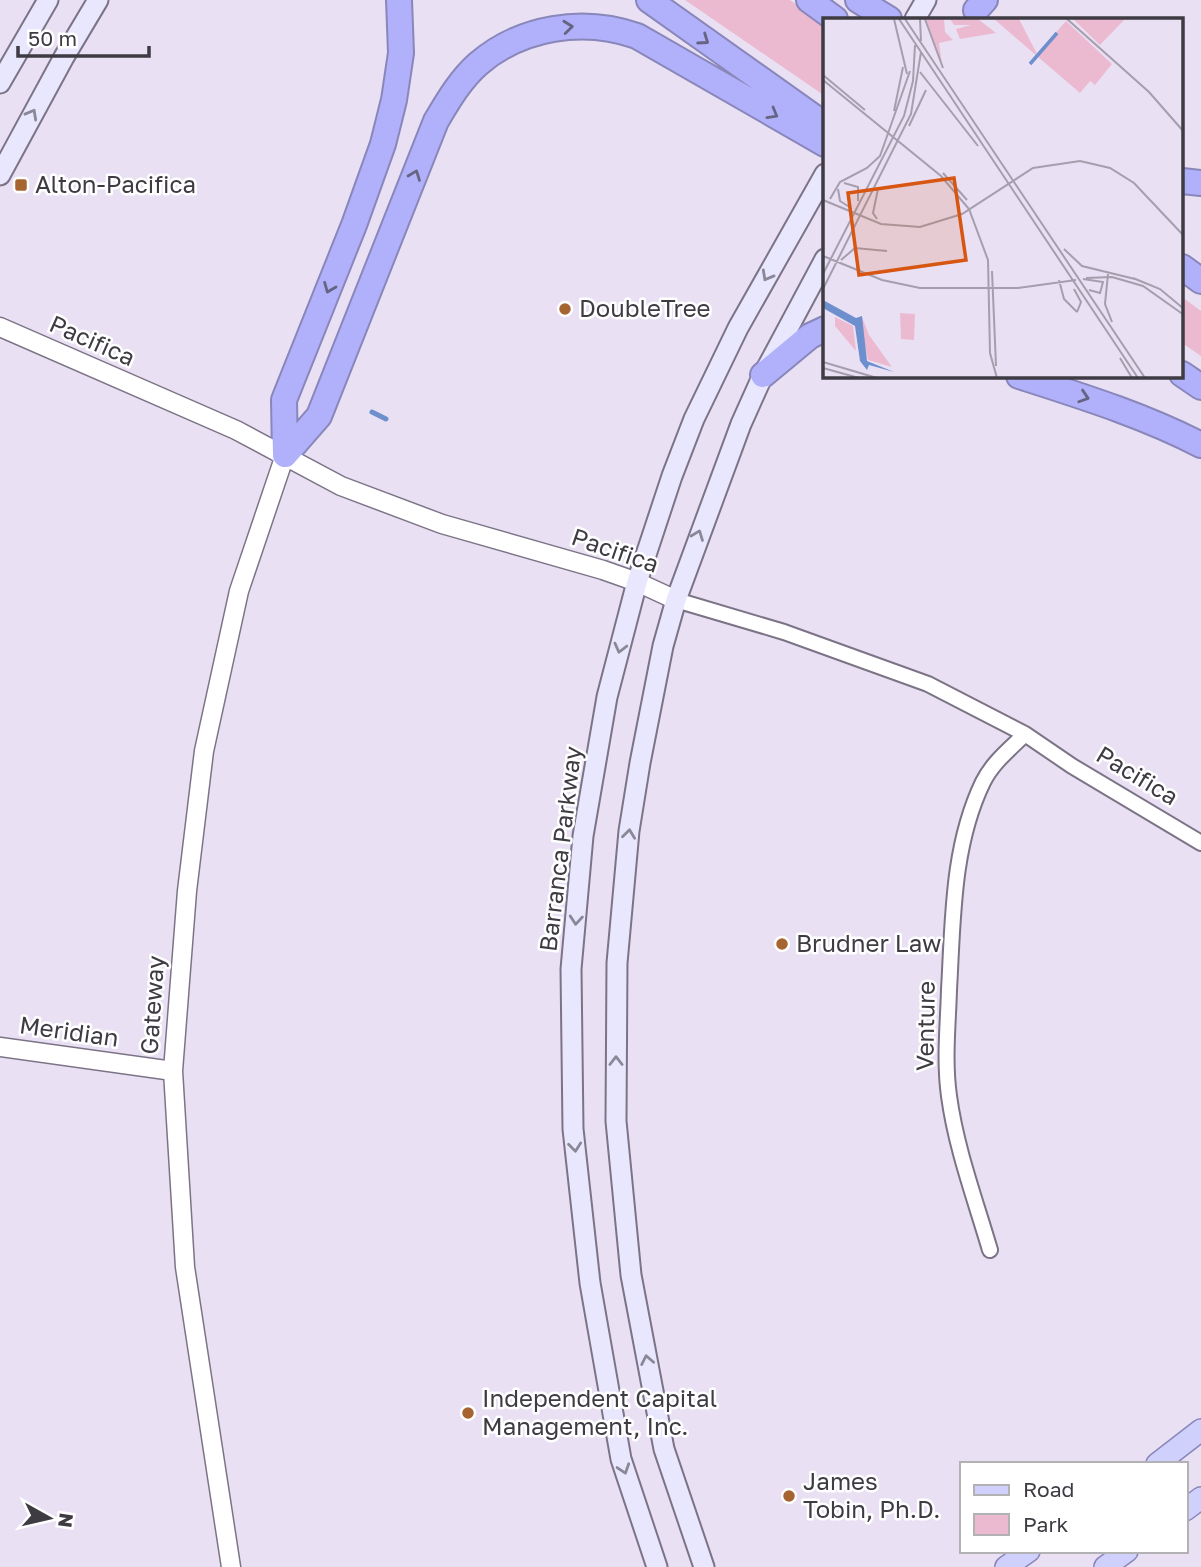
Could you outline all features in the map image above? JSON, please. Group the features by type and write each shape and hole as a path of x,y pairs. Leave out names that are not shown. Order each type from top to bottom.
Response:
{"highway":[{"path":"285,455 284,400 354,225 383,144 394,100 401,53 399,0"},
{"path":"649,0 823,124"},
{"path":"809,0 834,18"},
{"path":"858,0 887,18"},
{"path":"285,455 319,416 436,121 464,79 498,50 521,37 569,26 596,26 619,30 636,36 823,143"},
{"path":"1184,268 1201,281"},
{"path":"763,375 810,336 823,330"},
{"path":"1184,375 1201,387"},
{"path":"1025,378 1110,405 1201,445"}],"main road":[{"path":"0,83 48,0"},
{"path":"0,174 97,0"},
{"path":"916,18 926,0"},
{"name":"Barranca Parkway","path":"657,1567 621,1459 590,1283 573,1129 571,969 583,836 607,697 637,582 694,419 738,328 823,177"},
{"path":"704,1567 664,1449 631,1275 616,1121 617,963 629,831 663,646 676,600 737,434 763,375 823,263"},
{"path":"1160,1462 1201,1430"},
{"path":"1006,1567 1026,1553"},
{"path":"1105,1567 1124,1553"}],"street":[{"name":"Pacifica","path":"0,327 236,429 341,486 442,524 603,569 676,600 784,632 928,684 1025,734 1072,766 1201,843"},
{"name":"Gateway","path":"230,1567 185,1267 173,1071 187,891 204,751 239,591 285,455"},
{"name":"Venture","path":"990,1250 959,1148 949,1097 946,1063 951,960 960,852 974,805 985,779 999,758 1025,734"},
{"name":"Meridian","path":"0,1047 173,1071"}],"green space":[{"path":"685,0 790,0 823,24 823,95"},
{"path":"1184,298 1201,311 1201,356 1184,344"}],"waterway":[{"path":"372,412 386,419"}],"place":[{"name":"Alton-Pacifica","path":"21,185"},
{"name":"DoubleTree","path":"565,309"},
{"name":"Brudner Law","path":"782,944"},
{"name":"Independent Capital Management, Inc.","path":"468,1413"},
{"name":"James Tobin, Ph.D.","path":"789,1496"}]}
